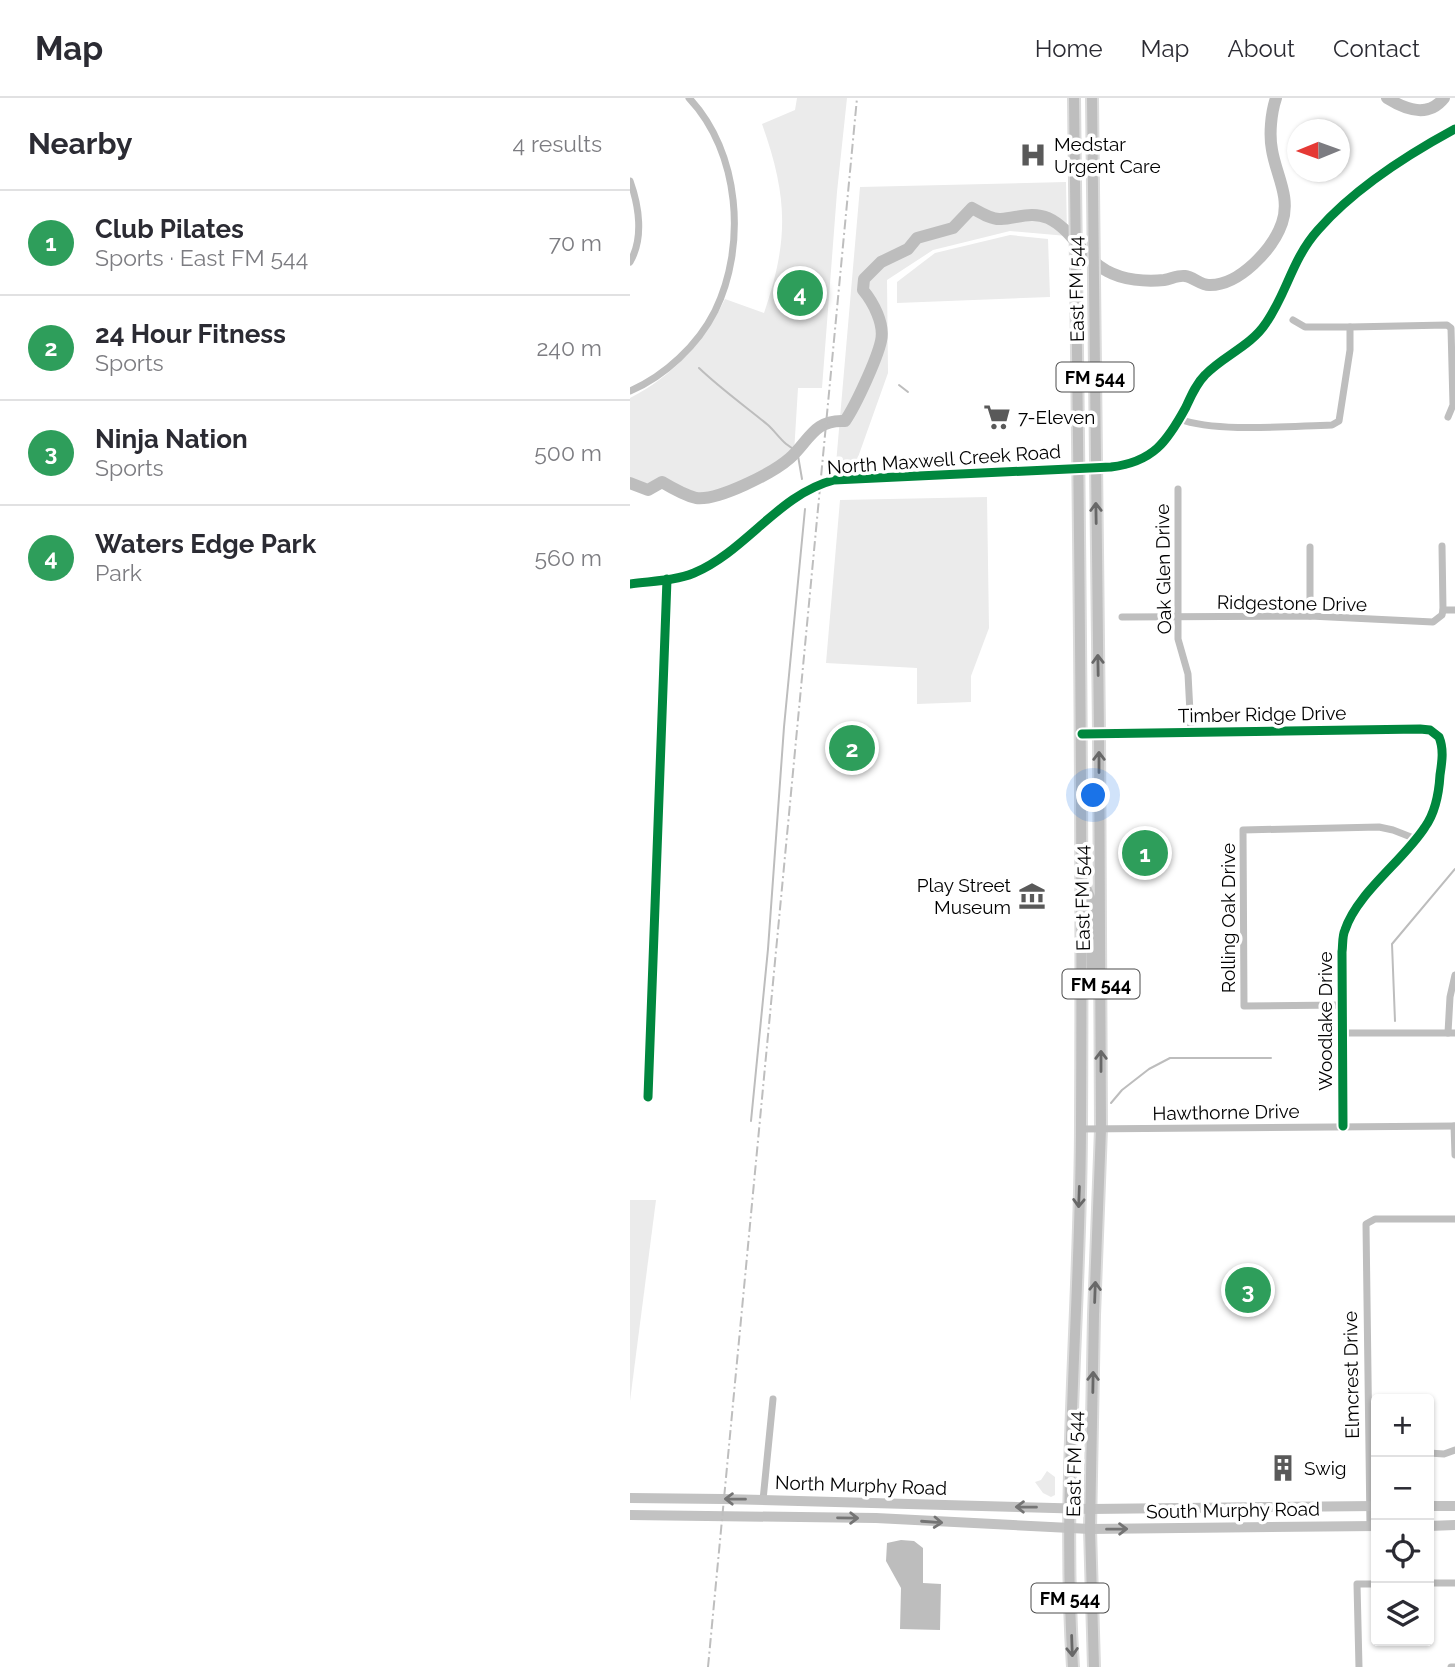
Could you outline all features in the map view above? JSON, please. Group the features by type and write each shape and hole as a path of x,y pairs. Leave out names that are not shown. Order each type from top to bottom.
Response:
{"main road":[{"name":"East FM 544","path":"1069,1508 1081,1129 1082,877 1080,468 1074,98"},
{"name":"East FM 544","path":"1090,1529 1101,1129 1100,733 1092,98"},
{"path":"1082,877 1090,897 1092,973 1101,974"},
{"path":"1073,1354 1093,1356"},
{"name":"North Murphy Road","path":"630,1499 876,1502 1091,1509"},
{"path":"876,1502 876,1518"},
{"name":"South Murphy Road","path":"1091,1509 1371,1506"},
{"path":"1434,1506 1455,1506"},
{"name":"FM 544","path":"1069,1508 1073,1667"},
{"path":"1185,1528 1186,1508"},
{"path":"1262,1508 1262,1527"},
{"name":"North Murphy Road","path":"630,1515 876,1518 1090,1529"},
{"path":"1434,1526 1455,1525"},
{"name":"South Murphy Road","path":"1090,1529 1371,1526"},
{"name":"FM 544","path":"1090,1529 1094,1667"}],"street":[{"path":"630,391 666,370 698,338 715,311 726,280 734,239 734,201 714,131 689,98"},
{"name":"North Maxwell Creek Road","path":"630,584 691,574 710,564 805,492 828,481 1125,466 1151,455 1166,441 1205,374 1265,326 1305,246 1318,230 1370,184 1421,148 1455,129"},
{"path":"630,181 635,195 639,229 635,254 630,262"},
{"path":"1293,320 1305,327 1447,325 1453,333 1453,405 1448,417"},
{"path":"1179,419 1200,425 1332,425 1339,421 1350,350 1350,327"},
{"name":"Oak Glen Drive","path":"1178,489 1178,639 1188,674 1191,732"},
{"path":"1442,546 1443,610"},
{"path":"1310,547 1310,616"},
{"path":"648,1097 667,579"},
{"name":"Ridgestone Drive","path":"1122,617 1310,616 1423,623 1437,620 1443,610 1455,610"},
{"name":"Timber Ridge Drive","path":"1082,734 1420,729 1430,730 1439,737"},
{"name":"Woodlake Drive","path":"1343,1126 1344,930 1370,891 1430,820 1439,790 1442,754 1439,737"},
{"name":"Rolling Oak Drive","path":"1342,1005 1244,1006 1243,830 1379,827 1416,839"},
{"path":"1342,1033 1452,1033 1450,997 1455,975"},
{"path":"1455,1126 1455,1155"},
{"name":"Hawthorne Drive","path":"1081,1129 1455,1126"},
{"name":"Elmcrest Drive","path":"1371,1414 1366,1224 1375,1219 1455,1219"},
{"path":"763,1500 773,1399"},
{"path":"1434,1453 1455,1451"},
{"path":"1434,1583 1455,1583"},
{"path":"1359,1667 1357,1584 1371,1584"}],"shaded area":[{"path":"797,98 847,98 822,388 798,388 794,453 789,459 744,484 707,498 688,496 662,482 648,490 630,483 630,398 660,379 686,356 707,330 725,299 764,313 778,263 782,218 777,174 762,124 795,110"},
{"path":"1066,182 1067,236 1010,231 933,250 887,280 888,373 857,460 836,464 860,187"},
{"path":"1010,235 1048,239 1050,297 897,303 897,282 935,253"},
{"path":"987,497 989,628 971,676 971,702 917,704 917,668 826,663 840,500"},
{"path":"630,1200 656,1200 630,1401"},
{"path":"1047,1471 1055,1477 1055,1495 1051,1497 1043,1493 1035,1482 1041,1480"},
{"path":"914,1541 923,1548 923,1583 941,1584 940,1630 900,1629 901,1588 886,1561 887,1543"}],"waterway":[{"path":"630,483 648,490 662,482 696,498 718,495 745,485 782,464 819,427 835,421 845,421 866,382 882,334 874,307 863,290 864,279 881,262 908,249 917,238 953,228 972,208 998,219 1030,215 1048,218 1064,229 1099,266 1135,280 1164,280 1185,276 1209,285 1220,284 1243,273 1271,244 1278,233 1284,213 1284,195 1271,138 1276,98"},
{"path":"1387,98 1417,110 1431,108 1444,98"},
{"path":"699,368 768,425 785,443 797,450 802,479"},
{"path":"899,385 908,392"},
{"path":"751,1121 805,509"},
{"path":"1395,1021 1392,944 1455,869"},
{"path":"1111,1103 1122,1090 1149,1069 1170,1058 1271,1058"}],"railway":[{"path":"708,1667 857,98"}],"cycle path":[{"path":"630,584 694,573 730,551 796,497 834,480 1111,467 1148,455 1165,440 1202,379 1260,331 1273,312 1309,241 1332,215 1382,174 1455,129"},
{"path":"648,1097 667,579"},
{"path":"1082,734 1420,729 1430,730 1439,737 1442,760 1431,815 1416,839 1360,903 1343,935 1343,1126"}],"place":[{"name":"Medstar Urgent Care","path":"1033,155"},
{"name":"Waters Edge Park","path":"800,293"},
{"name":"7-Eleven","path":"997,417"},
{"name":"24 Hour Fitness","path":"852,748"},
{"name":"Club Pilates","path":"1145,853"},
{"name":"Play Street Museum","path":"1032,896"},
{"name":"Ninja Nation","path":"1248,1290"},
{"name":"Swig","path":"1283,1468"}]}
